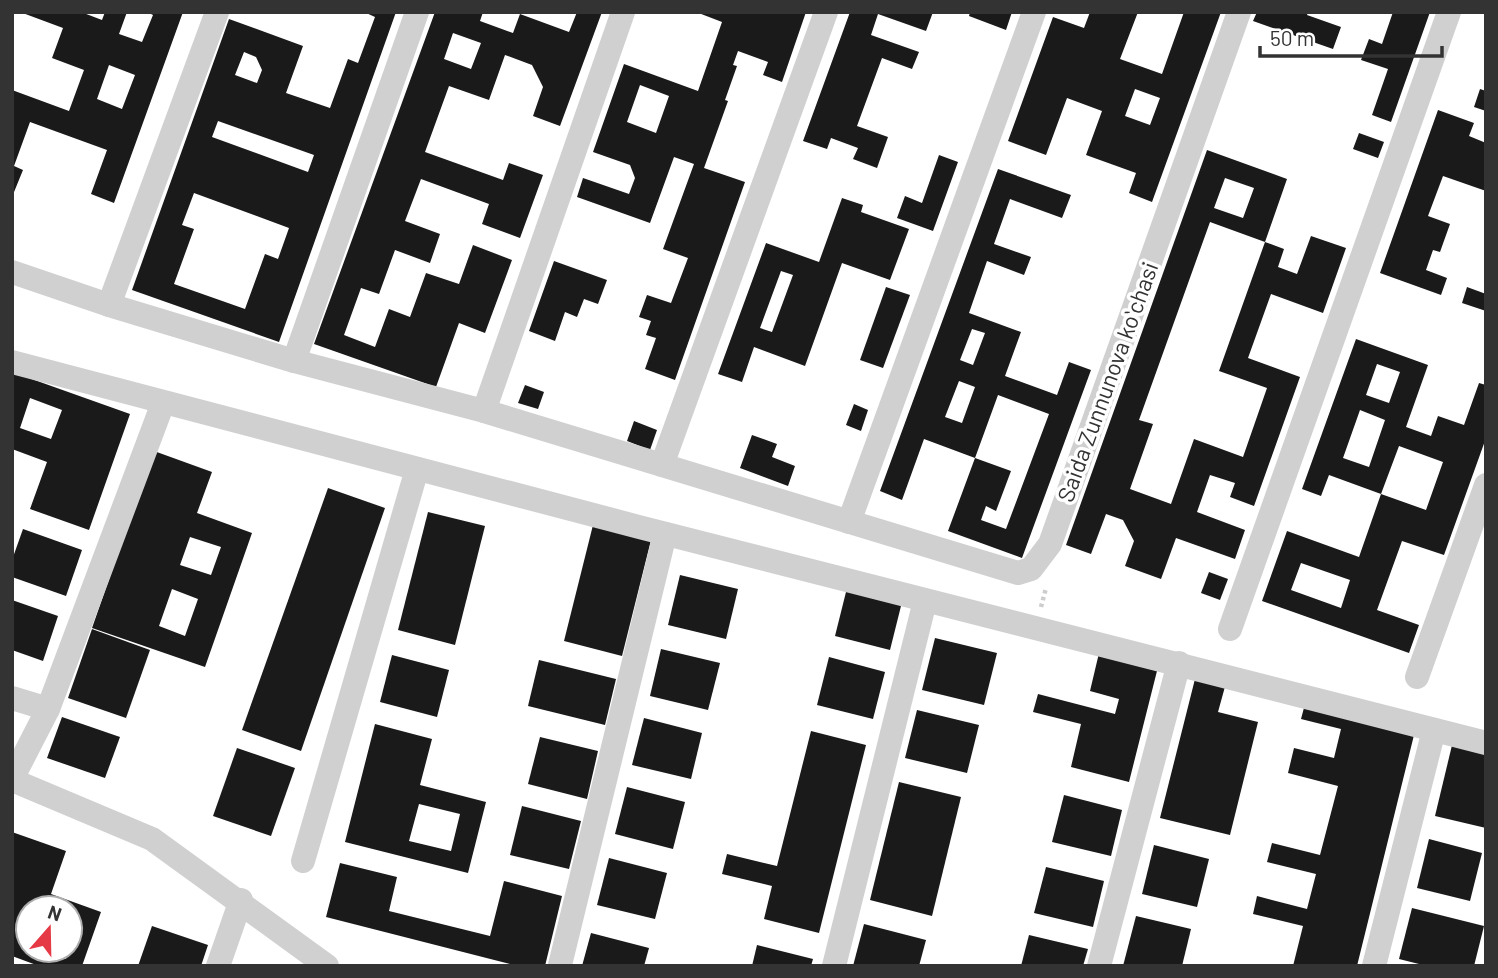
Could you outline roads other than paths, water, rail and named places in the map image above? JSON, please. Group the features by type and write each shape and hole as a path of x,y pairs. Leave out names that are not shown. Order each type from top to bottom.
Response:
{"street":[{"path":"108,305 217,12"},
{"path":"294,361 417,12"},
{"path":"484,411 623,12"},
{"path":"662,465 826,12"},
{"path":"849,522 1034,12"},
{"name":"Saida Zunnunova koʻchasi","path":"12,272 108,305 294,361 484,411 1017,573 1031,569 1050,544 1239,12"},
{"path":"1230,629 1448,12"},
{"path":"12,362 665,534 1486,743"},
{"path":"163,403 48,709 12,779 152,838 241,900 327,966"},
{"path":"303,861 417,469"},
{"path":"1417,677 1486,485"},
{"path":"561,965 665,534"},
{"path":"834,966 925,601"},
{"path":"1099,966 1179,663"},
{"path":"12,698 48,709"},
{"path":"1374,966 1434,730"},
{"path":"218,966 241,900"}]}
